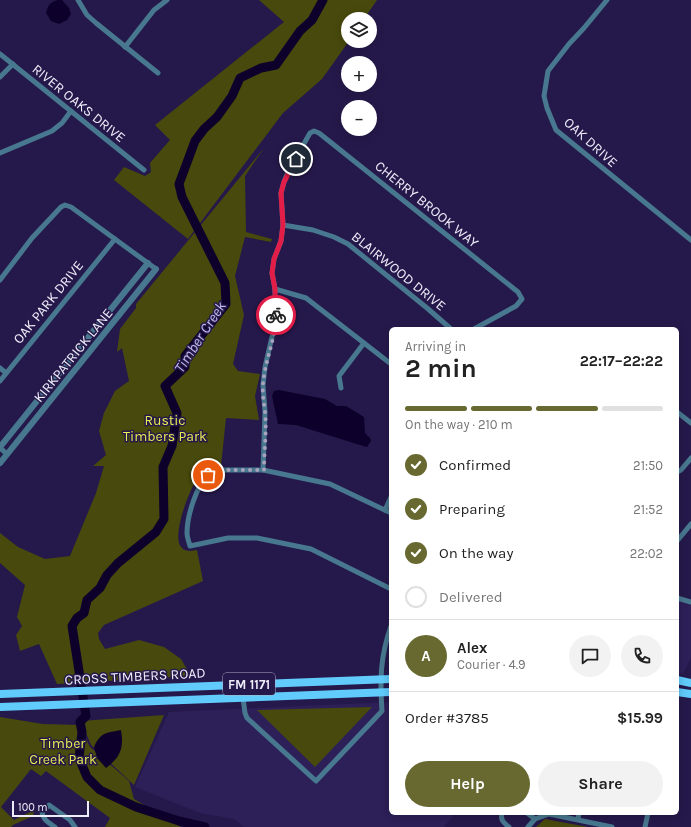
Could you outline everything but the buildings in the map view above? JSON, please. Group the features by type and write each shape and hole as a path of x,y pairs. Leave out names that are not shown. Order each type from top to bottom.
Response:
{"main road":[{"name":"CROSS TIMBERS ROAD","path":"0,694 389,679"},
{"path":"679,680 691,683"},
{"path":"243,698 244,684"},
{"name":"CROSS TIMBERS ROAD","path":"0,707 389,692"},
{"path":"679,692 691,694"}],"street":[{"path":"78,0 87,15 158,73"},
{"path":"125,47 154,10 167,0"},
{"name":"OAK DRIVE","path":"607,0 584,28 568,44 548,71 544,96 547,108 556,130 691,240"},
{"name":"RIVER OAKS DRIVE","path":"0,54 144,170"},
{"path":"0,77 13,64"},
{"path":"0,153 52,131 62,123 71,112"},
{"name":"CHERRY BROOK WAY","path":"283,225 281,193 284,182 310,133 314,131 319,133 518,292 522,300 516,306 478,327"},
{"path":"0,280 40,225 60,207 65,205 72,207 156,269"},
{"path":"264,470 265,412 263,385 265,367 276,324 275,289 272,273 274,259 281,241 283,225"},
{"name":"BLAIRWOOD DRIVE","path":"283,225 313,230 334,237 348,244 449,327"},
{"name":"OAK PARK DRIVE","path":"0,381 115,239"},
{"name":"KIRKPATRICK LANE","path":"7,454 0,448 148,263"},
{"name":"KIRKPATRICK LANE","path":"0,463 156,269"},
{"path":"275,289 306,298 389,362"},
{"path":"341,388 339,376 364,343"},
{"path":"0,368 6,373"},
{"path":"679,414 691,423"},
{"path":"679,471 691,458"},
{"path":"389,512 330,484 264,470 221,470 215,471 208,475 200,486 192,506 187,534 190,546 228,538 257,538 311,550 389,588"},
{"path":"385,510 389,502"},
{"path":"679,539 691,524"},
{"path":"679,599 691,602"},
{"path":"243,698 247,718 316,781 382,711 381,680 383,651 389,632"},
{"path":"55,827 43,816 42,812 49,805 70,820 75,827"},
{"path":"502,815 503,822 509,827"},
{"path":"530,815 535,819"},
{"path":"528,827 535,819 545,815"},
{"path":"554,815 612,827"},
{"path":"578,819 579,815"},
{"path":"645,827 648,815"}],"shaded area":[{"path":"58,0 62,0 69,8 71,14 67,20 59,24 51,21 46,13 50,4"},
{"path":"279,390 325,399 337,406 346,406 364,417 365,433 371,441 367,447 296,425 278,424 272,396 274,391"},
{"path":"679,601 691,604 691,658 683,674 679,673"},
{"path":"389,702 389,815 453,815 444,827 244,827 234,819 200,813 135,787 169,712"},
{"path":"121,730 122,747 115,760 106,768 97,758 94,747 99,738 104,734"}],"green space":[{"path":"259,0 377,0 369,12 341,12 341,48 344,48 322,79 283,113 188,239 114,180 124,167 145,176 151,172 150,163 170,140 155,125 284,22"},
{"name":"Rustic Timbers Park","path":"264,148 245,176 246,232 272,239 271,242 245,237 235,276 244,315 233,364 238,371 260,374 255,396 259,420 226,418 221,466 209,470 199,477 195,482 183,512 178,534 179,543 185,550 197,550 203,581 104,625 98,633 99,639 105,649 139,640 164,647 181,659 191,676 57,684 39,644 20,651 16,635 22,626 17,617 25,585 0,563 0,533 18,547 45,559 70,556 96,493 104,466 93,466 106,455 99,431 104,413 115,391 129,381 122,348 117,352 120,329 136,308 136,304"},
{"path":"372,707 315,767 257,710"},
{"path":"164,715 134,785 91,745 81,721"},
{"name":"Timber Creek Park","path":"0,717 43,724 79,725 90,747 129,781 134,799 181,827 105,827 110,818 46,771 41,776 31,769 1,807 14,820 34,810 33,816 11,827 0,827"},
{"path":"545,819 588,827 536,827"}],"waterway":[{"name":"Timber Creek","path":"205,827 179,821 136,807 100,790 87,777 79,758 82,732 80,722 86,716 72,626 77,618 84,613 87,600 100,588 107,575 118,563 156,532 164,519 163,467 172,446 177,413 165,386 185,367 185,356 226,304 225,283 182,197 179,184 195,141 204,129 217,117 232,96 240,78 261,68 276,65 300,31 312,20 323,0"}],"way so far":[{"path":"208,475 215,471 221,470 264,470 265,412 263,385 265,367 276,324 276,315"}],"route":[{"path":"276,315 275,289 272,273 274,259 281,241 283,225 281,193 288,172 296,159"}]}
